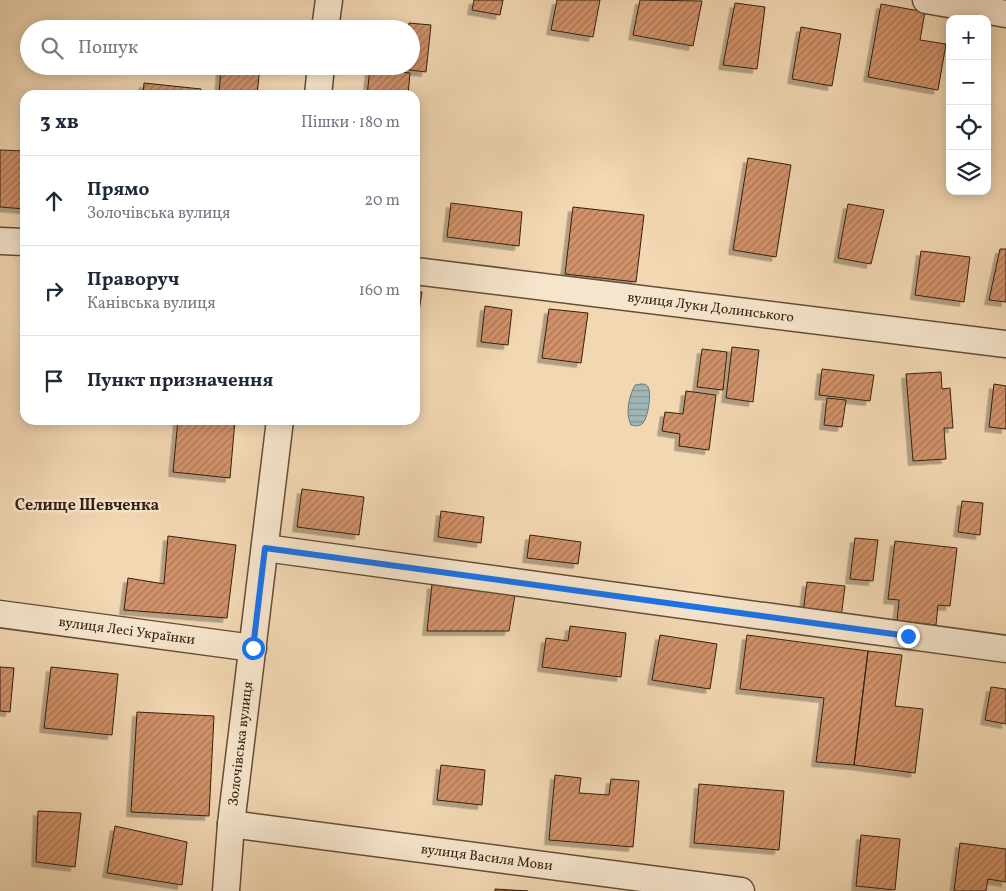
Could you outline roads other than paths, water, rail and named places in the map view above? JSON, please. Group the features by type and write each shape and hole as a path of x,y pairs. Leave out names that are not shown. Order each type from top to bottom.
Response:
{"street":[{"path":"327,20 329,0"},
{"path":"926,0 1006,14"},
{"path":"319,90 320,75"},
{"path":"0,241 20,242"},
{"name":"вулиця Луки Долинського","path":"420,272 1006,344"},
{"name":"Золочівська вулиця","path":"226,891 231,824 279,425"},
{"path":"265,548 1006,649"},
{"name":"вулиця Лесі Українки","path":"0,614 253,648"},
{"name":"вулиця Василя Мови","path":"231,824 742,891"}],"water":[{"path":"635,385 646,385 649,390 648,411 642,424 637,426 631,425 628,410 631,394"}],"district":[{"name":"Селище Шевченка","path":"87,506"}]}
